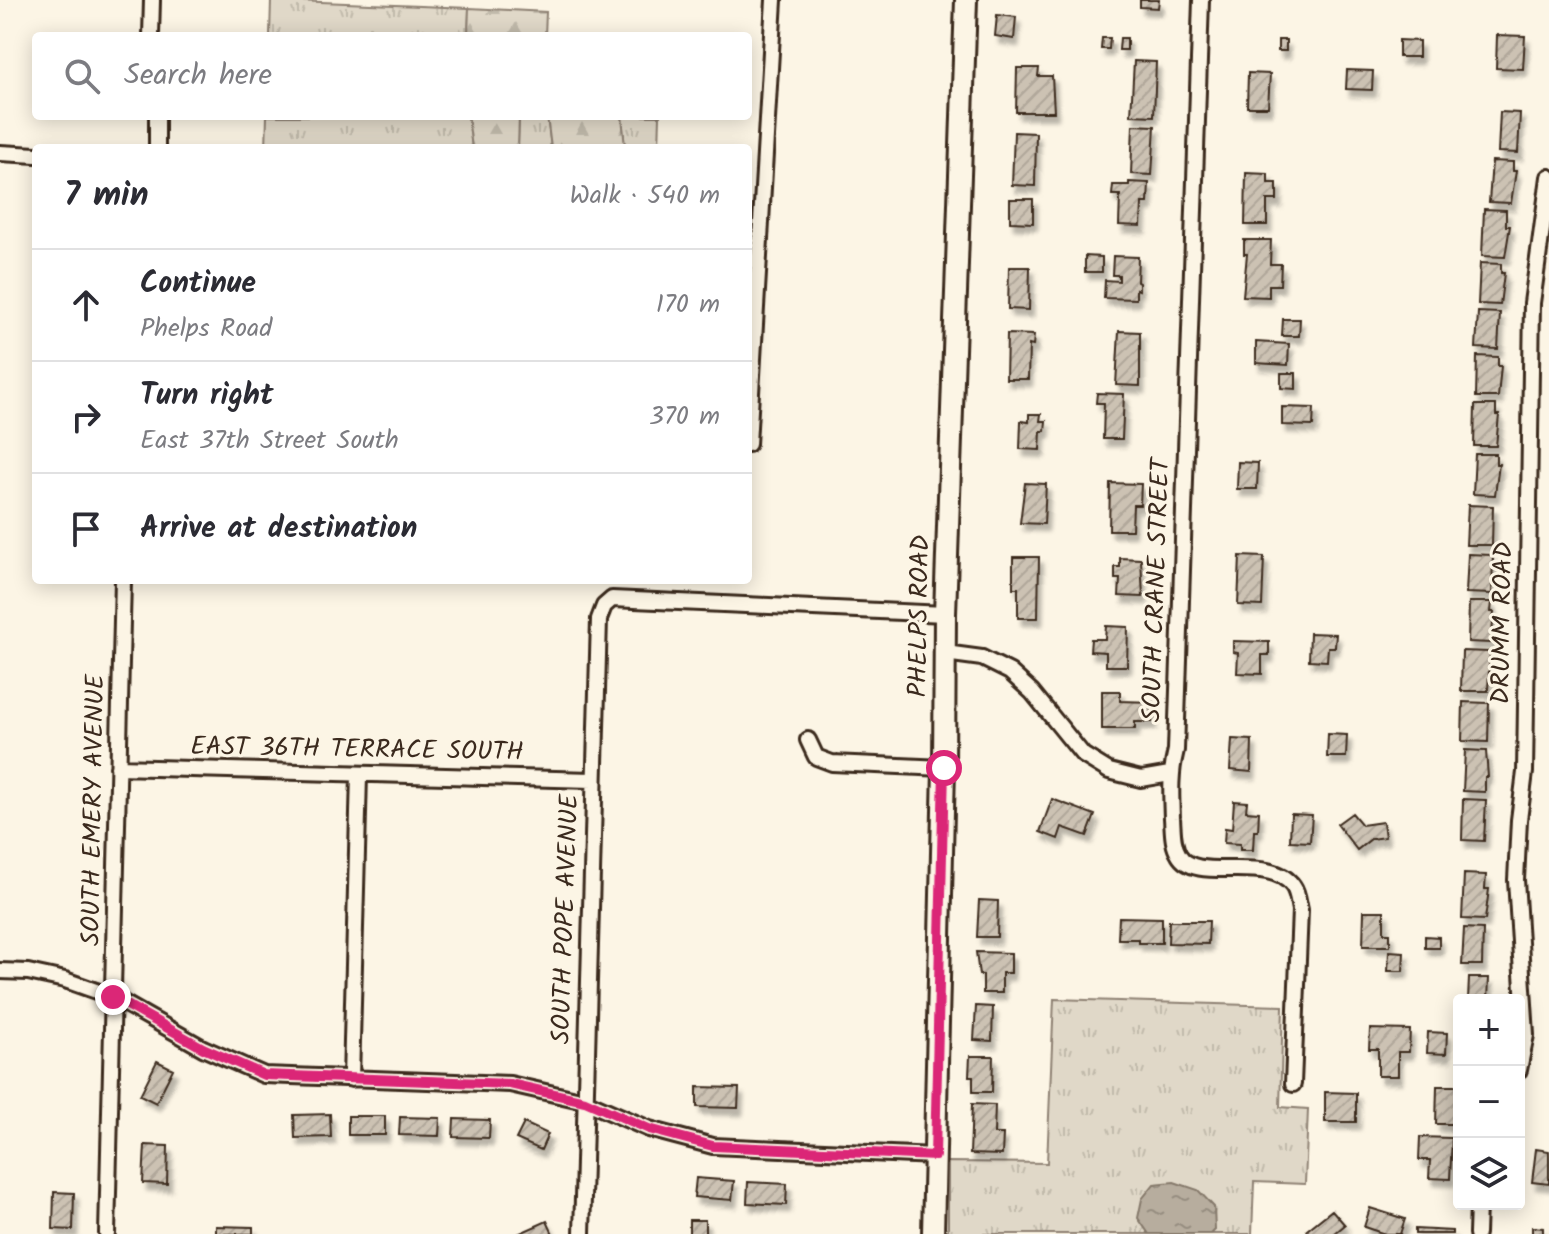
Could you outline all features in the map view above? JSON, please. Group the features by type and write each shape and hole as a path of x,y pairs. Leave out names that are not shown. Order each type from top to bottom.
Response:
{"street":[{"path":"151,32 152,0"},
{"path":"752,391 774,0"},
{"name":"PHELPS ROAD","path":"933,1234 945,614 966,0"},
{"name":"SOUTH CRANE STREET","path":"1201,0 1176,750 1170,774 1173,841 1180,857 1192,866 1282,874 1295,889 1300,910 1293,1084"},
{"path":"157,120 157,144"},
{"path":"0,153 32,155"},
{"name":"DRUMM ROAD","path":"1520,1066 1526,1035 1516,880 1525,772 1532,303 1549,177"},
{"name":"SOUTH EMERY AVENUE","path":"107,1234 123,584"},
{"name":"SOUTH POPE AVENUE","path":"582,1234 593,780 599,619 604,606 612,599 945,614"},
{"path":"945,653 982,658 1010,672 1032,692 1083,755 1109,771 1141,779 1170,774"},
{"path":"808,740 816,757 832,763 944,768"},
{"name":"EAST 36TH TERRACE SOUTH","path":"118,767 593,780"},
{"path":"351,1079 359,775"},
{"path":"0,971 28,972 65,980 113,997 203,1048 264,1075 510,1084 585,1101 649,1129 713,1146 935,1156"},
{"path":"1477,1234 1478,1210"}],"green space":[{"path":"271,0 469,8 468,32 270,32"},
{"path":"469,8 546,12 545,32 468,32"},
{"path":"267,120 468,120 472,144 266,144"},
{"path":"468,120 519,120 518,144 472,144"},
{"path":"519,120 548,120 550,144 518,144"},
{"path":"548,120 622,120 625,144 550,144"},
{"path":"622,120 660,120 659,144 625,144"},
{"path":"1054,999 1283,1006 1280,1107 1308,1109 1305,1184 1254,1182 1252,1234 948,1234 948,1162 1047,1163"}],"water":[{"path":"1174,1182 1198,1190 1214,1207 1215,1230 1211,1234 1149,1234 1138,1218 1142,1199 1154,1184"}],"building":[{"path":"1140,0 1159,0 1158,8 1140,7"},
{"path":"997,15 1016,17 1014,39 995,36"},
{"path":"1497,35 1525,36 1523,69 1496,68"},
{"path":"1102,38 1110,38 1109,49 1101,49"},
{"path":"1120,38 1127,38 1127,50 1119,50"},
{"path":"1278,40 1286,40 1286,51 1278,51"},
{"path":"1399,40 1419,41 1419,57 1399,57"},
{"path":"1134,61 1156,62 1154,116 1131,115"},
{"path":"1017,68 1039,68 1038,76 1052,76 1054,112 1016,112"},
{"path":"1347,70 1373,71 1372,90 1346,89"},
{"path":"1248,73 1270,74 1268,107 1247,107"},
{"path":"1500,112 1520,113 1518,153 1498,152"},
{"path":"1133,125 1155,126 1152,175 1131,174"},
{"path":"1014,132 1036,133 1035,186 1012,185"},
{"path":"1492,161 1513,162 1513,171 1516,171 1511,203 1489,202"},
{"path":"1246,173 1268,174 1268,183 1277,183 1277,200 1267,200 1267,225 1245,225"},
{"path":"1129,182 1149,183 1148,203 1142,203 1141,226 1119,225 1120,195 1112,195 1113,185 1129,185"},
{"path":"1010,199 1033,199 1033,223 1010,222"},
{"path":"1484,209 1506,210 1506,226 1510,226 1505,257 1482,256"},
{"path":"1244,240 1271,240 1270,264 1281,264 1280,285 1269,285 1269,297 1243,296 1247,254 1244,254"},
{"path":"1085,256 1102,257 1102,272 1085,272"},
{"path":"1113,256 1138,257 1139,290 1136,289 1136,299 1104,298 1105,280 1119,281 1119,275 1112,275"},
{"path":"1480,263 1501,264 1501,273 1504,273 1500,305 1478,304"},
{"path":"1009,267 1030,267 1029,310 1008,309"},
{"path":"1478,312 1500,313 1498,349 1476,348"},
{"path":"1283,319 1300,319 1299,336 1282,336"},
{"path":"1119,331 1140,332 1140,386 1116,385"},
{"path":"1007,334 1034,335 1033,346 1029,345 1028,379 1006,379"},
{"path":"1256,342 1289,344 1288,365 1256,363"},
{"path":"1477,356 1498,357 1498,366 1501,366 1498,397 1476,397"},
{"path":"1281,373 1296,373 1296,389 1281,388"},
{"path":"1097,393 1124,394 1122,439 1103,439 1104,403 1096,403"},
{"path":"1475,405 1496,405 1496,415 1499,415 1496,446 1474,446"},
{"path":"1282,407 1314,408 1313,426 1282,425"},
{"path":"1029,414 1041,414 1040,421 1046,421 1045,431 1041,431 1040,450 1020,449 1021,421 1029,422"},
{"path":"1475,454 1496,454 1496,464 1499,464 1495,495 1473,494"},
{"path":"1238,462 1258,463 1257,489 1237,489"},
{"path":"1025,483 1046,484 1044,524 1020,523"},
{"path":"1110,483 1141,484 1140,505 1133,505 1132,530 1109,530"},
{"path":"1468,505 1493,506 1492,545 1466,545"},
{"path":"1468,554 1493,555 1492,594 1466,593"},
{"path":"1240,556 1264,557 1262,606 1238,605"},
{"path":"1013,557 1039,557 1038,618 1018,618 1018,588 1013,588"},
{"path":"1120,558 1141,559 1143,597 1119,596 1120,579 1115,579 1115,567 1120,567"},
{"path":"1469,602 1492,602 1491,643 1468,642"},
{"path":"1106,626 1128,627 1127,666 1106,666 1106,652 1090,651 1091,639 1105,639"},
{"path":"1310,633 1336,634 1335,647 1328,647 1327,661 1309,660"},
{"path":"1233,641 1269,642 1269,655 1262,655 1262,674 1237,673 1238,653 1233,652"},
{"path":"1462,651 1490,652 1488,691 1461,691"},
{"path":"1102,691 1120,691 1120,701 1153,702 1152,722 1135,722 1135,729 1102,729"},
{"path":"1463,702 1489,703 1488,742 1462,741"},
{"path":"1328,734 1347,735 1346,757 1327,757"},
{"path":"1232,739 1252,740 1251,772 1230,770"},
{"path":"1465,750 1486,751 1488,777 1485,777 1485,792 1463,791"},
{"path":"1052,799 1095,815 1087,836 1062,827 1058,839 1040,832"},
{"path":"1463,799 1486,800 1484,841 1462,840"},
{"path":"1234,801 1247,802 1246,811 1259,812 1253,850 1240,850 1240,844 1224,843 1225,828 1232,829"},
{"path":"1352,813 1362,825 1383,822 1385,837 1371,839 1357,850 1337,824"},
{"path":"1291,814 1312,815 1310,842 1290,841"},
{"path":"1464,874 1486,875 1485,889 1489,889 1485,920 1462,919"},
{"path":"979,900 998,901 997,937 977,937"},
{"path":"1364,911 1384,911 1384,933 1390,933 1390,946 1363,946"},
{"path":"1119,917 1162,918 1162,943 1118,939"},
{"path":"1169,921 1209,921 1208,944 1168,943"},
{"path":"1464,928 1483,929 1482,965 1462,965"},
{"path":"1425,936 1439,937 1439,948 1425,948"},
{"path":"1389,951 1404,952 1403,971 1388,971"},
{"path":"976,952 1011,953 1011,973 1002,973 1002,993 983,993 983,975 979,975"},
{"path":"1469,978 1489,978 1488,994 1468,994"},
{"path":"976,1006 993,1007 992,1041 974,1040"},
{"path":"1370,1029 1410,1030 1409,1052 1398,1052 1398,1076 1378,1076 1378,1049 1369,1049"},
{"path":"1428,1032 1447,1033 1446,1054 1427,1053"},
{"path":"970,1056 993,1056 992,1092 973,1092 973,1076 969,1076"},
{"path":"157,1061 173,1069 156,1103 140,1095"},
{"path":"1437,1086 1453,1086 1453,1124 1436,1124"},
{"path":"697,1087 739,1088 738,1108 697,1107"},
{"path":"1325,1092 1356,1093 1356,1122 1325,1122"},
{"path":"972,1104 995,1105 994,1134 1003,1134 1002,1155 970,1154"},
{"path":"330,1114 331,1137 295,1138 294,1115"},
{"path":"348,1116 385,1116 385,1135 348,1135"},
{"path":"400,1117 440,1118 439,1136 399,1135"},
{"path":"454,1119 490,1120 489,1138 453,1137"},
{"path":"524,1123 548,1134 541,1150 516,1139"},
{"path":"1420,1137 1452,1138 1450,1179 1429,1178 1430,1160 1419,1160"},
{"path":"145,1145 168,1146 167,1184 143,1183"},
{"path":"1536,1149 1549,1151 1549,1184 1532,1182"},
{"path":"696,1178 734,1181 732,1200 694,1197"},
{"path":"748,1182 787,1184 786,1205 747,1203"},
{"path":"54,1192 74,1193 73,1230 53,1229"},
{"path":"1370,1208 1405,1219 1400,1234 1385,1234 1364,1227"},
{"path":"1332,1210 1345,1225 1334,1234 1310,1234 1307,1230"},
{"path":"689,1220 705,1220 705,1234 689,1234"},
{"path":"547,1221 553,1234 518,1234"},
{"path":"216,1226 253,1227 253,1234 216,1234"},
{"path":"1532,1227 1543,1228 1543,1234 1532,1234"},
{"path":"1415,1229 1452,1231 1452,1234 1415,1234"}],"route":[{"path":"113,997 168,1030 264,1075 510,1084 585,1101 649,1129 713,1146 935,1156 944,768"}]}
